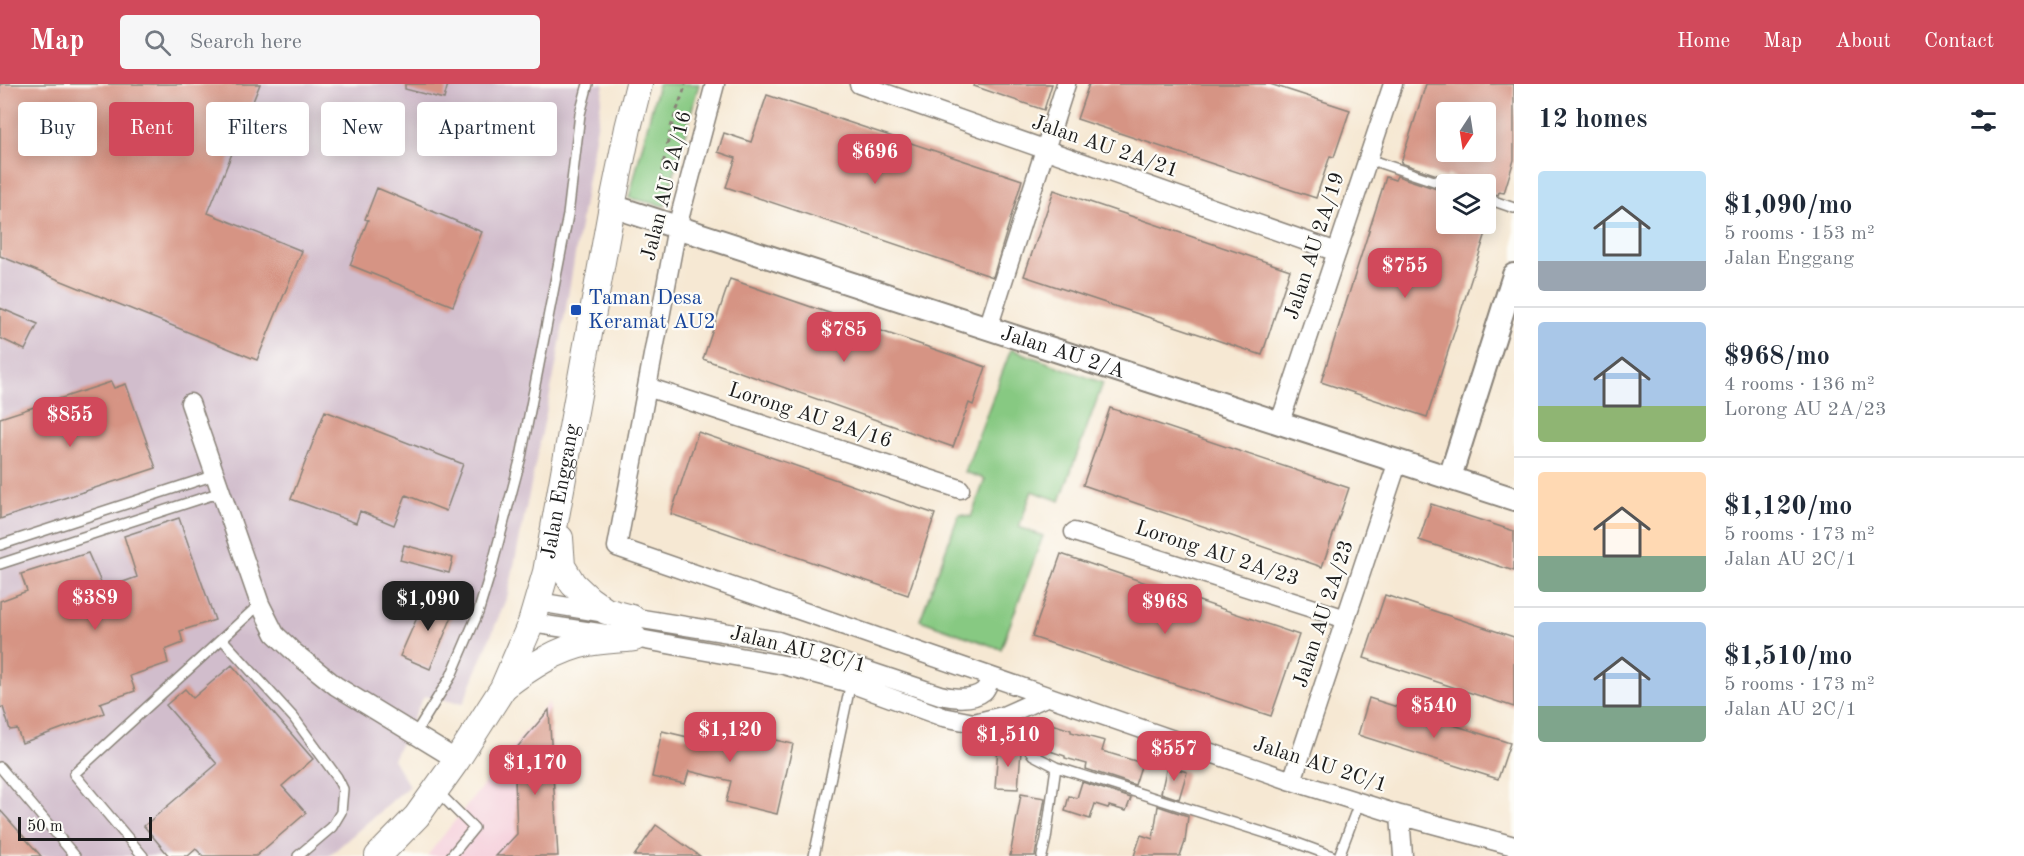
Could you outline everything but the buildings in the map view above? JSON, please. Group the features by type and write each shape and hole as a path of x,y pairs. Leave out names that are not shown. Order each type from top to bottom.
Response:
{"main road":[{"name":"Jalan Enggang","path":"378,856 417,816 457,760 503,688 534,613 546,572 612,206 639,84"},
{"path":"557,504 562,566 573,584 589,599 633,628"},
{"path":"503,688 528,669 551,657 633,628"}],"street":[{"name":"Jalan AU 2A/16","path":"616,547 677,227 715,84"},
{"name":"Jalan AU 2A/21","path":"859,84 1337,252"},
{"path":"988,328 1066,84"},
{"name":"Jalan AU 2A/19","path":"1280,423 1393,84"},
{"name":"Jalan AU 2/A","path":"612,206 1514,499"},
{"path":"1450,477 1509,308 1514,275"},
{"name":"Lorong AU 2A/16","path":"647,387 960,489"},
{"path":"190,403 260,604 275,634 336,686 457,760"},
{"name":"Jalan AU 2A/23","path":"1292,781 1398,461"},
{"name":"Lorong AU 2A/23","path":"1074,531 1346,619"},
{"name":"Jalan AU 2C/1","path":"616,547 1292,781 1359,803 1514,846"},
{"name":"Jalan AU 2C/1","path":"534,613 633,628 784,665 852,674 956,699 984,691 991,678"},
{"name":"Jalan AU 2C/1","path":"852,674 943,717 974,723 1003,716 1046,697"},
{"path":"1400,815 1403,856"}],"lane":[{"path":"415,734 451,676 478,613 490,574 520,457 568,215 580,114 588,84"},
{"path":"1368,159 1436,182"},
{"path":"1496,202 1514,208"},
{"path":"0,545 218,483"},
{"path":"0,564 218,483"},
{"path":"143,856 74,774 260,604"},
{"path":"222,639 294,718 337,777 343,789 340,812 332,827 298,856"},
{"path":"814,856 852,674"},
{"path":"1003,716 1033,755 1056,767 1332,856"},
{"path":"0,767 75,856"},
{"path":"1042,856 1056,767"},
{"path":"435,790 474,828 451,856"},
{"path":"1340,856 1359,803"}],"path":[{"path":"658,189 671,127 686,84"}],"shaded area":[{"path":"0,84 604,84 557,361 508,594 463,704 424,696 393,759 409,786 329,856 0,856"},
{"path":"549,702 559,856 427,856"}],"green space":[{"path":"658,84 699,84 665,206 629,198"},
{"path":"1011,349 1103,383 1060,501 1032,491 1019,527 1043,536 1001,649 920,620 959,514 971,517 985,479 965,472"}],"place":[{"name":"Taman Desa Keramat AU2","path":"576,310"}]}
